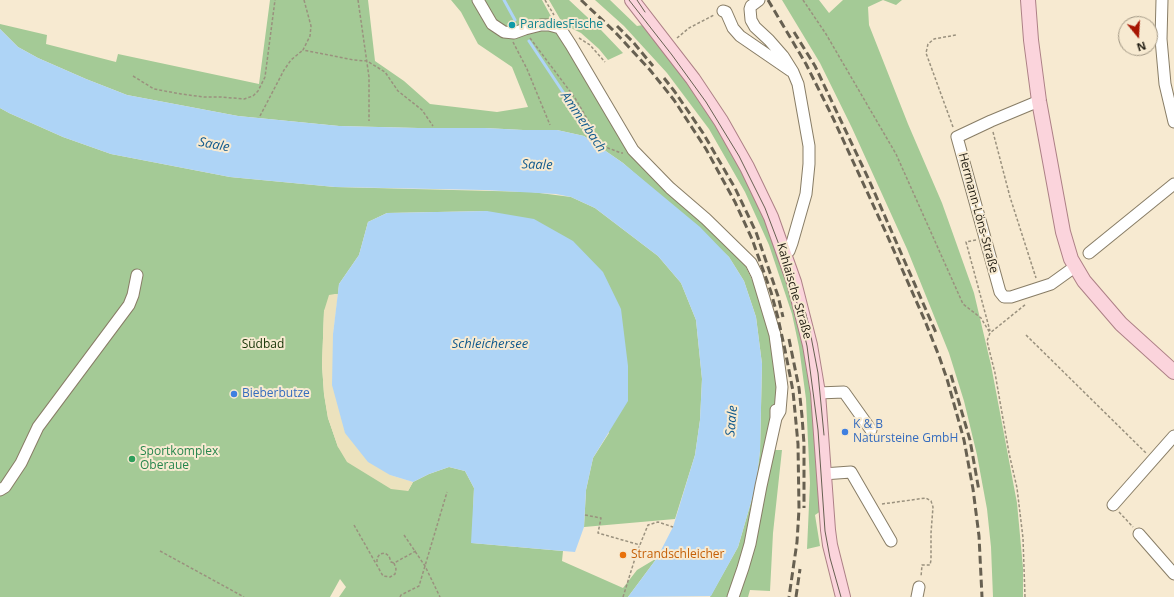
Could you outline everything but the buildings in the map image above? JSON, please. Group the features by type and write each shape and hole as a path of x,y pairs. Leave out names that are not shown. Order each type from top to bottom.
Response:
{"main road":[{"name":"Kahlaische Straße","path":"632,0 693,79 721,121 747,167 771,217 794,282 810,346 818,393 826,513 830,545 843,597"},
{"path":"1028,0 1031,40 1039,101 1063,232 1071,259 1084,281 1121,324 1174,372"}],"street":[{"path":"478,0 492,24 498,29 509,34 541,25 549,25 560,28 632,150 670,188 706,219 751,263 757,275 775,334 782,387 776,408 776,418 750,544 733,597"},
{"path":"1162,0 1161,39 1165,84 1174,122"},
{"path":"755,3 749,12 752,23 783,56 793,72 798,84 807,128 809,164 806,194 790,248 784,254"},
{"path":"723,11 726,12 733,28 740,36 793,72"},
{"name":"Hermann-Löns-Straße","path":"1039,101 957,137 1000,292 1004,297 1011,297 1051,284 1076,266"},
{"path":"1089,253 1174,184"},
{"path":"0,490 5,487 21,463 38,427 129,306 137,275"},
{"path":"818,393 844,392 871,430"},
{"path":"1113,505 1174,436"},
{"path":"823,474 851,472 891,541"},
{"path":"1139,534 1174,574"}],"path":[{"path":"133,76 154,89 181,94 244,100 253,96 258,91 265,77 275,0"},
{"path":"260,116 284,70 291,60 308,44 311,26 304,0"},
{"path":"358,0 369,77 369,120"},
{"path":"545,0 549,6"},
{"path":"804,0 826,34 896,154 963,304 981,318 990,333"},
{"path":"668,46 689,28 723,11"},
{"path":"525,29 575,98 603,146 621,153 632,150"},
{"path":"509,34 527,69 550,125"},
{"path":"956,35 934,39 928,44 926,54 957,137"},
{"path":"577,36 590,45 605,62"},
{"path":"303,50 366,61 385,72 398,91 422,110 433,126"},
{"path":"991,121 996,146 1010,197 1039,287"},
{"path":"986,238 966,242 990,333"},
{"path":"1025,597 1023,538 1019,502 995,373 987,342 990,333 1027,303"},
{"path":"1026,335 1153,460"},
{"path":"400,597 401,595 419,586 447,492"},
{"path":"870,505 905,502 926,498 931,500 933,507 931,560 930,565 922,565 918,592"},
{"path":"585,515 601,518 598,533 640,545"},
{"path":"624,596 631,568 648,525 658,522 673,527"},
{"path":"354,525 376,564 383,576 390,577 395,574 396,569 394,563 391,562 385,553 380,554 377,558 376,564"},
{"path":"404,535 416,551 440,597"},
{"path":"160,551 244,597"},
{"path":"394,563 416,551"}],"green space":[{"path":"270,0 368,0 375,61 404,81 430,104 497,112 528,107 512,67 478,44 461,12 451,0 475,0 490,25 526,31 555,29 622,130 744,263 762,301 774,351 779,390 774,409 771,450 782,450 773,533 770,591 750,590 748,597 710,597 738,547 756,485 760,451 762,364 756,317 744,281 729,257 623,163 584,136 557,130 339,126 238,116 127,95 38,58 18,47 0,29 0,24 47,35 46,44 116,62 118,54 259,84"},
{"path":"481,0 542,0 553,20 552,22 519,29 499,27"},
{"path":"549,0 569,0 623,53 608,60 599,49 581,33 563,24"},
{"path":"595,0 610,0 637,26 643,25 697,96 716,125 737,160 763,214 793,300 809,371 821,511 815,515 820,546 807,549 810,483 806,399 799,347 792,314 769,245 745,192 709,129 667,73 624,26"},
{"path":"782,0 819,0 829,13 843,0 883,0 868,7 869,25 908,124 942,203 974,293 991,365 1017,503 1023,568 1023,597 993,597 991,547 987,509 977,455 964,401 949,353 907,249 852,128 820,63"},
{"path":"883,0 902,0 896,5"},
{"name":"Südbad","path":"0,108 63,137 111,154 230,177 335,187 532,192 571,197 595,208 658,256 681,283 696,320 702,379 700,420 695,455 675,519 584,527 586,490 593,458 609,433 487,211 387,213 368,222 359,255 339,284 338,294 335,294 324,311 322,365 324,394 328,418 338,447 408,491 413,482 429,474 449,467 465,471 474,488 472,543 563,551 562,561 623,588 637,570 657,558 628,597 339,597 346,587 340,579 330,597 0,597"}],"sand":[{"path":"338,294 333,334 390,475 413,482 408,491 391,489 347,462 338,447 328,418 324,394 322,365 324,311 329,295"}],"water":[{"name":"Saale","path":"0,29 18,47 38,58 127,95 238,116 339,126 557,130 584,136 623,163 700,227 729,257 744,281 756,317 762,364 760,451 756,485 738,547 711,596 628,597 657,558 673,527 695,455 700,420 702,379 696,320 681,283 658,256 595,208 571,197 556,194 484,190 335,187 230,177 111,154 63,137 0,108"},
{"name":"Schleichersee","path":"487,211 534,219 573,241 603,272 621,309 628,366 628,401 593,458 586,490 584,527 575,552 471,543 474,488 465,471 449,467 429,474 413,482 390,475 368,462 345,433 332,385 333,334 339,284 359,255 368,222 387,213"}],"waterway":[{"name":"Ammerbach","path":"504,0 515,20"},
{"name":"Ammerbach","path":"529,41 601,149"}],"tram line":[{"path":"629,0 706,102 739,156 765,208 791,278 807,346 818,430 825,531 830,558 841,597"},
{"path":"637,0 645,12"},
{"path":"803,303 818,373 824,435"}],"railway":[{"path":"581,0 615,32 650,70 674,100 706,149 735,202 752,239 771,292 793,391 798,444 799,509 797,542 789,597"},
{"path":"768,0 806,64 833,118 887,235 939,356 964,440 973,489 979,536 982,597"},
{"path":"617,26 653,66"},
{"path":"794,32 815,66 869,180 937,335"},
{"path":"664,78 703,133 735,188 756,232 778,296 783,317"},
{"path":"789,339 799,388 802,416 804,444 804,508"},
{"path":"951,375 970,440 979,491"},
{"path":"796,597 800,569"}],"place":[{"name":"ParadiesFische","path":"512,25"},
{"name":"Bieberbutze","path":"234,394"},
{"name":"K & B Natursteine GmbH","path":"845,432"},
{"name":"Sportkomplex Oberaue","path":"132,459"},
{"name":"Strandschleicher","path":"623,555"}]}
